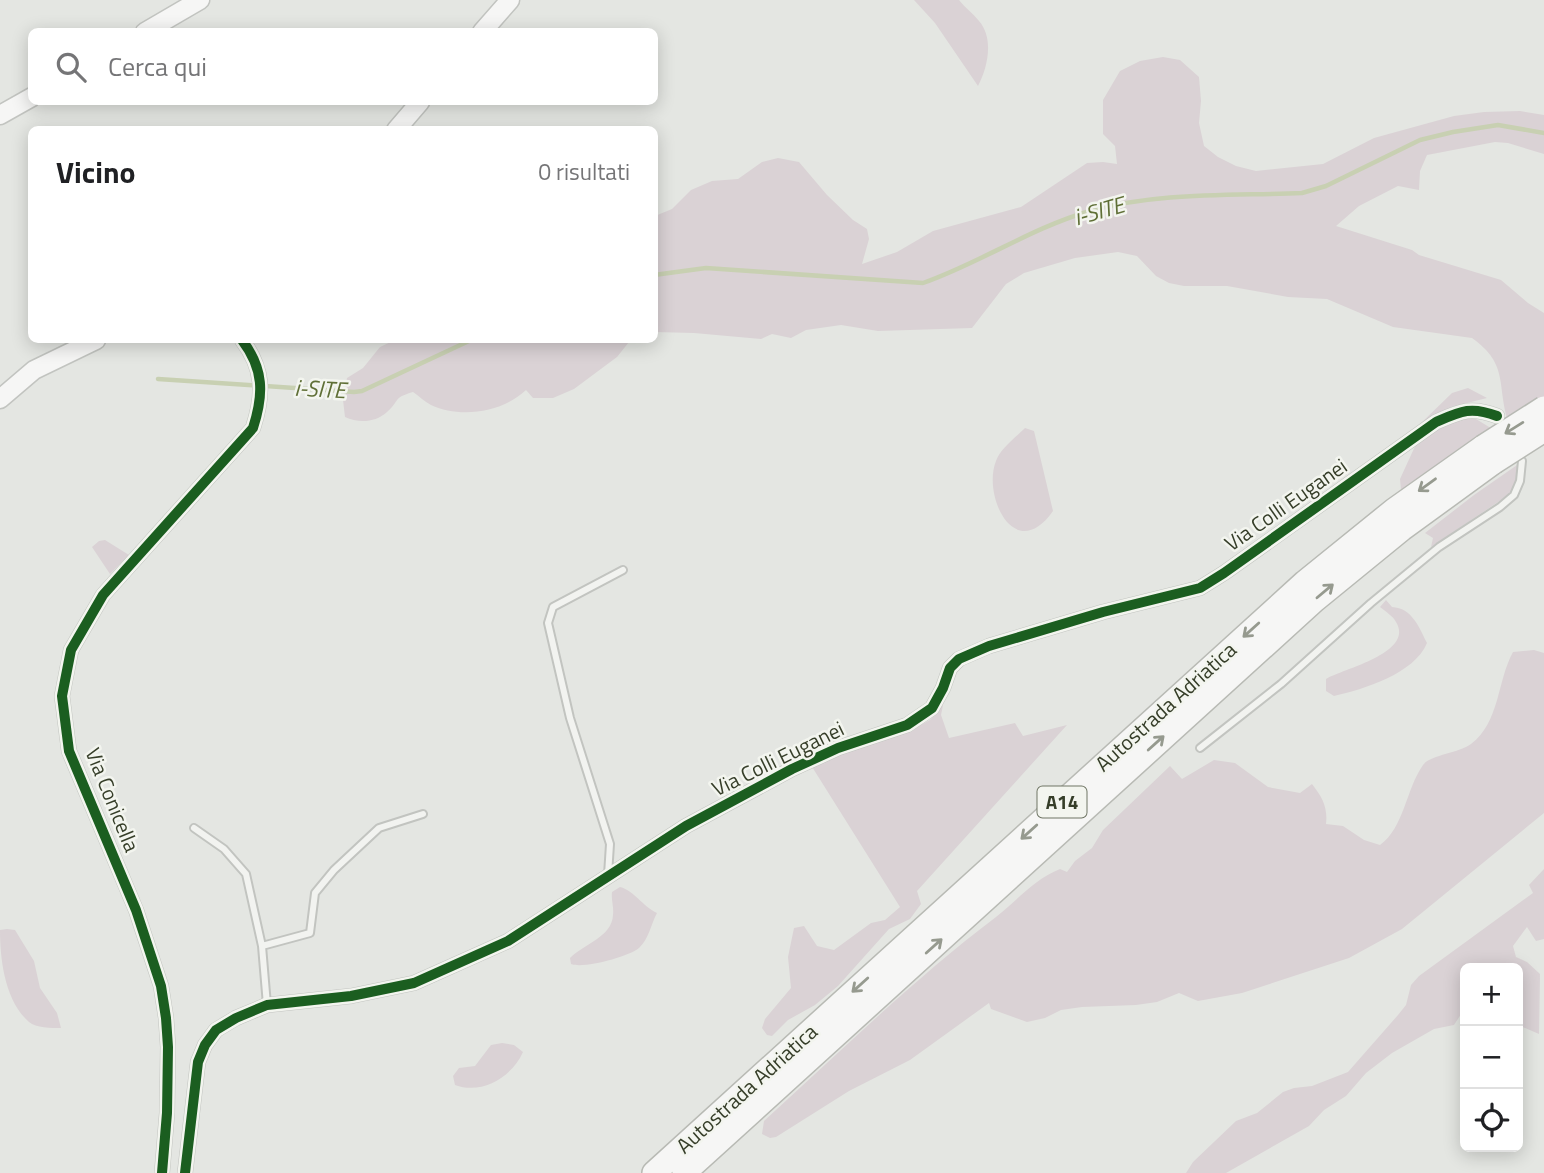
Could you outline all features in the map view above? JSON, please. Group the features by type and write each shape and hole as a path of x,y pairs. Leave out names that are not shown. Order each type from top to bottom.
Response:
{"highway":[{"name":"Autostrada Adriatica","path":"684,1173 1315,600 1544,408"},
{"name":"Autostrada Adriatica","path":"654,1173 1305,582 1394,510 1488,455 1544,430"}],"street":[{"path":"152,28 200,0"},
{"path":"486,28 510,0"},
{"path":"0,115 28,99"},
{"path":"400,126 418,105"},
{"path":"0,399 34,370 90,343"},
{"name":"Via Conicella","path":"162,1173 167,1113 168,1047 160,986 136,910 69,751 62,696 71,650 103,595 253,428 259,410 260,376 254,356 244,343"},
{"name":"Via Colli Euganei","path":"185,1173 198,1062 205,1045 216,1030 236,1017 267,1005 351,996 414,983 508,941 686,826 792,769 838,748 907,725 932,708 950,668 959,659 989,646 1103,612 1200,588 1436,422 1460,411 1474,409 1497,416"}],"lane":[{"path":"1200,748 1281,684 1371,603 1439,547 1514,495 1520,481 1522,461"},
{"path":"608,877 610,844 570,718 548,623 553,607 623,570"},
{"path":"262,946 310,933 315,893 334,870 379,828 423,814"},
{"path":"194,828 224,849 246,874 262,946 267,1005"}],"shaded area":[{"path":"914,0 959,0 979,21 987,36 988,53 978,86 935,23"},
{"path":"1163,57 1180,60 1199,77 1199,123 1204,146 1236,166 1256,171 1323,164 1374,138 1454,116 1520,111 1544,115 1544,154 1508,143 1495,142 1427,155 1420,171 1419,190 1398,186 1359,206 1336,226 1501,280 1544,313 1544,402 1509,424 1497,367 1492,357 1472,338 1393,327 1327,299 1288,297 1227,286 1184,286 1169,283 1156,276 1137,256 1118,252 1075,258 1024,273 1006,284 972,328 878,331 841,325 806,330 791,338 772,334 761,339 658,332 658,215 672,209 691,190 712,181 738,179 762,162 778,158 799,162 827,195 853,220 867,229 869,239 862,264 897,252 933,231 1021,207 1087,163 1117,164 1115,146 1103,134 1103,100 1120,71 1140,61"},
{"path":"389,343 628,343 617,357 574,389 553,398 533,398 526,390 517,398 494,408 455,412 431,405 413,392 399,398 387,412 372,420 361,421 345,417 343,400 347,378 363,368 380,347"},
{"path":"1468,388 1487,398 1455,406 1238,559 1417,427 1452,393"},
{"path":"1466,417 1476,419 1494,430 1445,459 1401,490 1400,479 1417,442 1440,426"},
{"path":"1025,428 1034,431 1053,511 1039,526 1026,531 1015,528 1005,519 998,506 993,475 1001,452"},
{"path":"1520,463 1520,479 1510,494 1431,547 1433,538 1425,533"},
{"path":"105,540 129,555 110,574 92,547"},
{"path":"1386,600 1392,607 1410,615 1427,643 1421,654 1400,672 1334,696 1326,691 1326,679 1374,658 1395,643 1399,633 1396,622 1380,607"},
{"path":"1534,650 1544,653 1544,813 1402,929 1349,958 1242,993 1198,1001 1179,993 1157,1002 1061,1010 1045,1018 1027,1022 991,1009 989,1003 910,1060 849,1091 776,1137 770,1138 762,1134 764,1121 878,1016 1034,885 1060,869 1067,872 1075,861 1092,848 1103,830 1170,766 1182,779 1214,760 1235,763 1268,787 1300,793 1312,784 1324,802 1326,824 1343,826 1364,840 1380,845 1400,819 1412,785 1423,765 1466,747 1480,735 1493,713 1513,652"},
{"path":"943,705 941,715 949,738 1015,723 1023,736 1067,725 917,891 921,904 910,919 889,929 838,986 815,1005 788,1020 772,1036 767,1035 762,1028 765,1019 791,988 788,957 794,928 804,926 817,946 834,950 871,923 885,920 900,907 809,762 913,729 930,720"},
{"path":"1544,869 1544,939 1536,941 1527,927 1513,946 1516,957 1527,962 1540,974 1539,1034 1523,1027 1523,963 1460,963 1460,1016 1454,1025 1434,1029 1392,1053 1366,1073 1346,1096 1324,1110 1309,1126 1226,1173 1186,1173 1193,1162 1236,1121 1257,1113 1283,1092 1312,1086 1348,1072 1406,1005 1411,985 1419,976 1533,893 1529,885"},
{"path":"620,887 657,913 645,940 639,948 616,958 595,964 571,964 570,958 608,929 613,915 612,892"},
{"path":"0,930 15,930 34,961 40,988 57,1013 61,1028 32,1024 14,1003 1,954"},
{"path":"491,1045 514,1045 523,1052 512,1069 485,1086 475,1088 455,1085 453,1076 459,1068 475,1066"}],"waterway":[{"name":"i-SITE","path":"658,274 706,268 923,283 1047,227 1090,211 1169,198 1302,193 1326,186 1420,140 1498,125 1544,133"},
{"name":"i-SITE","path":"158,379 354,392 362,391 465,343"}],"cycle path":[{"path":"162,1173 167,1113 168,1047 161,986 136,910 69,751 62,696 71,650 103,595 253,428 259,404 260,382 255,361 244,343"},
{"path":"185,1173 198,1062 205,1045 216,1030 236,1018 267,1005 351,996 414,983 508,941 686,826 792,769 838,748 907,725 932,708 950,668 959,659 989,646 1103,612 1200,588 1436,422 1466,411 1480,411 1497,416"}]}
